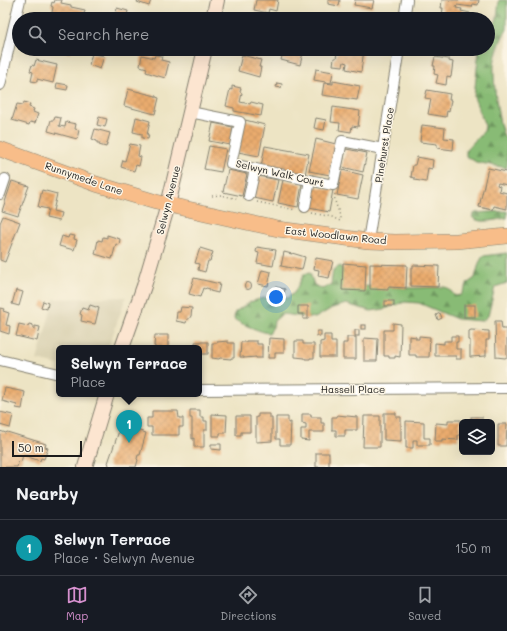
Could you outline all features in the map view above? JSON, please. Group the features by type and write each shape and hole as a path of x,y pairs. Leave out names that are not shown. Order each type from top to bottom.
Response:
{"main road":[{"name":"Runnymede Lane","path":"0,148 96,184 168,205"},
{"name":"East Woodlawn Road","path":"168,205 278,229 368,241 436,242 507,236"}],"street":[{"path":"17,12 20,0"},
{"path":"214,12 217,0"},
{"path":"405,12 408,0"},
{"path":"0,85 12,34"},
{"name":"Selwyn Avenue","path":"123,345 148,274 168,205 203,56"},
{"name":"Pinehurst Place","path":"368,241 398,56"},
{"name":"Selwyn Walk Court","path":"190,112 240,122 231,164 333,185 342,141 383,149"},
{"path":"248,199 255,169"},
{"path":"0,194 4,179"},
{"path":"305,210 310,180"},
{"path":"0,360 56,373"},
{"name":"Hassell Place","path":"202,390 507,388"},
{"path":"85,467 106,397"}],"path":[{"path":"212,196 220,195 248,199 305,210 332,217 340,221 340,213 334,200 336,188 333,185"}],"shaded area":[{"path":"126,297 109,345 56,345 56,364 37,360 54,299"}],"green space":[{"path":"499,0 507,0 507,30 503,35 495,58 494,81 501,127 507,140 507,168 476,162 466,156 466,150 484,131 485,126 474,97 478,56 495,56 495,22 497,19"},
{"path":"507,211 507,218 479,221 472,217 475,213"},
{"path":"507,253 507,283 495,287 488,316 482,321 457,319 419,303 405,302 384,309 371,311 346,304 332,308 315,318 282,314 274,321 273,327 269,333 251,328 234,319 235,312 250,302 263,298 287,298 294,293 304,274 310,273 314,285 322,289 331,285 333,270 340,266 348,276 361,286 413,288 444,287 448,288 455,296 461,295 468,283 475,278 479,263 483,256"}],"building":[{"path":"55,0 62,0 61,3 85,10 84,12 52,12 53,7 51,6 52,2 54,3"},
{"path":"138,0 151,0 149,6 137,2"},
{"path":"256,0 278,0 276,11 269,9 268,12 254,10"},
{"path":"328,0 340,0 339,6 328,4"},
{"path":"355,0 374,0 372,8 354,5"},
{"path":"442,0 479,0 478,5 473,4 472,7 457,5 456,8 462,9 461,11 466,12 442,12 443,8 441,8"},
{"path":"117,8 128,11 128,12 116,12"},
{"path":"91,56 104,56 100,69 89,65"},
{"path":"142,56 154,58 155,56 162,56 161,60 169,62 165,78 146,72 147,68 140,66"},
{"path":"242,56 261,60 259,77 238,71"},
{"path":"282,56 302,56 300,65 281,60"},
{"path":"336,56 363,56 361,72 346,69 347,63 344,62 343,66 333,65 334,58 336,58"},
{"path":"435,57 449,59 449,61 453,62 451,77 447,76 446,85 436,83 438,75 434,74 435,66 433,66"},
{"path":"36,60 57,65 53,83 37,79 37,82 31,81 33,72 30,71"},
{"path":"316,69 333,72 331,83 314,80"},
{"path":"333,81 360,86 357,100 322,95 324,83 333,84"},
{"path":"57,83 68,85 67,90 56,88"},
{"path":"277,83 282,84 281,88 276,87"},
{"path":"232,86 241,88 240,92 242,93 240,102 250,104 251,102 263,105 261,116 234,111 234,108 226,106"},
{"path":"128,89 159,98 155,114 124,106"},
{"path":"427,90 450,94 449,100 451,100 449,112 447,111 446,117 428,114 431,99 425,98"},
{"path":"24,102 30,104 29,107 34,109 33,112 38,114 35,123 30,122 29,125 12,120 17,104 23,105"},
{"path":"333,107 360,111 358,127 352,126 351,132 339,130 340,123 331,122"},
{"path":"55,117 61,118 59,126 65,127 66,122 76,124 75,129 79,130 77,139 48,131 51,120 54,120"},
{"path":"99,117 107,119 105,127 97,125"},
{"path":"136,117 150,121 147,135 149,135 148,139 142,138 142,134 133,132"},
{"path":"316,118 326,120 324,130 314,128"},
{"path":"245,120 265,125 259,156 238,152"},
{"path":"213,123 233,127 230,145 209,141"},
{"path":"422,125 445,128 444,138 454,139 453,150 437,148 437,144 420,142"},
{"path":"95,129 110,133 106,147 99,145 100,143 97,143 97,141 92,139"},
{"path":"316,139 336,144 330,175 309,171"},
{"path":"130,144 140,146 138,156 141,157 139,166 136,165 134,171 121,167 123,160 125,161"},
{"path":"209,146 226,149 221,172 204,169"},
{"path":"265,146 309,154 305,175 261,167"},
{"path":"346,149 367,153 363,172 342,167"},
{"path":"417,157 433,160 432,169 428,168 426,182 415,180 415,178 411,177 413,165 415,165"},
{"path":"488,168 507,172 507,185 498,183 497,185 500,186 499,191 507,193 507,209 494,206 493,210 479,207"},
{"path":"228,170 247,174 242,196 223,192"},
{"path":"342,170 363,175 358,199 337,195"},
{"path":"258,176 278,180 273,202 254,198"},
{"path":"283,180 302,184 298,207 278,203"},
{"path":"12,181 29,186 18,216 2,211"},
{"path":"314,186 333,190 329,212 309,208"},
{"path":"42,190 57,194 53,211 61,213 59,221 46,218 48,209 38,207"},
{"path":"3,216 20,222 5,262 0,260 0,223"},
{"path":"69,235 75,236 74,239 77,240 74,250 59,246 62,236 68,238"},
{"path":"107,235 120,239 119,245 116,244 112,259 95,254 98,240 102,241 103,237 107,238"},
{"path":"257,247 276,250 273,266 257,263 259,253 256,252"},
{"path":"200,248 213,252 210,261 208,261 205,272 198,270 199,264 195,263"},
{"path":"284,252 305,257 302,270 281,266"},
{"path":"316,258 333,261 329,278 318,276 319,270 314,269"},
{"path":"343,263 366,265 365,291 342,290"},
{"path":"370,264 407,265 406,288 388,287 388,290 370,289"},
{"path":"413,265 439,266 438,287 411,286 411,268 413,268"},
{"path":"262,270 271,272 268,286 258,284"},
{"path":"194,278 220,284 218,293 210,291 210,289 203,288 200,297 189,294"},
{"path":"248,283 251,286 248,289 245,286"},
{"path":"276,287 285,289 283,298 274,296"},
{"path":"16,290 23,292 19,306 12,304"},
{"path":"43,301 48,303 47,309 41,307"},
{"path":"385,301 394,301 394,306 385,306"},
{"path":"90,305 99,308 95,324 81,321 82,315 80,314 82,308 88,310"},
{"path":"464,305 475,305 475,317 464,317"},
{"path":"298,306 308,306 308,319 303,319 303,314 298,314"},
{"path":"181,307 192,308 191,316 187,319 186,323 176,321 177,312 180,312"},
{"path":"0,308 9,313 6,325 10,326 9,334 0,331"},
{"path":"440,313 442,318 438,320 436,315"},
{"path":"495,321 501,321 502,329 507,329 507,357 505,358 496,357"},
{"path":"393,323 401,324 400,357 395,356 395,358 389,358 389,356 384,356 384,330 393,330"},
{"path":"19,324 28,326 29,324 33,325 33,328 35,329 35,326 40,327 37,341 16,336"},
{"path":"361,325 366,325 366,329 361,329"},
{"path":"355,330 359,330 359,336 355,336"},
{"path":"317,331 321,331 321,336 317,336"},
{"path":"469,331 489,331 489,340 486,340 486,356 470,357"},
{"path":"155,335 168,335 168,345 154,345"},
{"path":"324,335 331,335 331,342 336,342 336,357 320,357 320,342 324,341"},
{"path":"409,336 416,337 416,339 419,339 419,336 430,337 429,357 416,357 416,355 409,355"},
{"path":"451,336 458,336 456,349 461,349 461,359 456,359 456,356 435,356 435,343 444,344 444,341 451,341"},
{"path":"347,337 356,337 356,359 343,359 343,343 347,343"},
{"path":"269,338 284,339 284,353 275,353 275,358 268,358"},
{"path":"364,338 378,339 377,361 364,361"},
{"path":"228,341 228,343 234,343 234,358 212,358 212,343"},
{"path":"257,341 257,344 262,344 262,358 240,357 241,342"},
{"path":"295,341 303,341 303,344 314,344 314,358 305,359 295,357"},
{"path":"195,342 208,342 208,354 202,354 202,345 195,345"},
{"path":"5,388 25,392 22,409 16,408 17,405 2,401"},
{"path":"190,410 200,410 200,417 204,417 204,421 207,421 207,430 204,430 204,447 194,447"},
{"path":"152,411 178,411 179,418 183,418 183,427 179,427 179,435 152,435 152,427 147,427 147,418 152,418"},
{"path":"0,412 13,415 10,428 0,425"},
{"path":"384,413 396,413 396,417 401,417 401,441 384,440"},
{"path":"212,414 227,415 226,433 220,433 220,436 212,436"},
{"path":"258,414 270,414 270,418 272,418 272,441 256,442 256,417 258,417"},
{"path":"302,414 311,414 311,417 321,417 321,423 324,423 324,432 309,432 309,441 301,440 301,429 306,429 306,424 302,423"},
{"path":"337,415 357,417 357,430 345,430 345,436 336,436 336,430 332,430 332,417 337,417"},
{"path":"236,416 250,416 250,432 241,432 241,435 236,435"},
{"path":"364,416 380,416 380,447 363,447"},
{"path":"276,417 288,417 288,423 291,422 290,445 280,445 280,439 276,439"},
{"path":"471,417 482,417 482,419 471,419"},
{"path":"448,420 459,420 458,440 442,439 442,441 435,441 436,423 448,424"},
{"path":"406,421 424,422 424,438 430,438 430,445 417,445 417,440 413,440 413,448 406,448"},
{"path":"498,424 507,424 506,446 498,446"},
{"path":"121,425 146,433 140,455 138,455 136,467 108,467"},
{"path":"0,431 46,444 45,447 48,448 44,459 41,458 40,461 23,455 21,462 19,461 17,467 0,467"},
{"path":"211,444 221,444 221,450 211,449"},
{"path":"316,453 329,453 329,467 316,467"}],"place":[{"name":"Selwyn Terrace","path":"129,443"}]}
